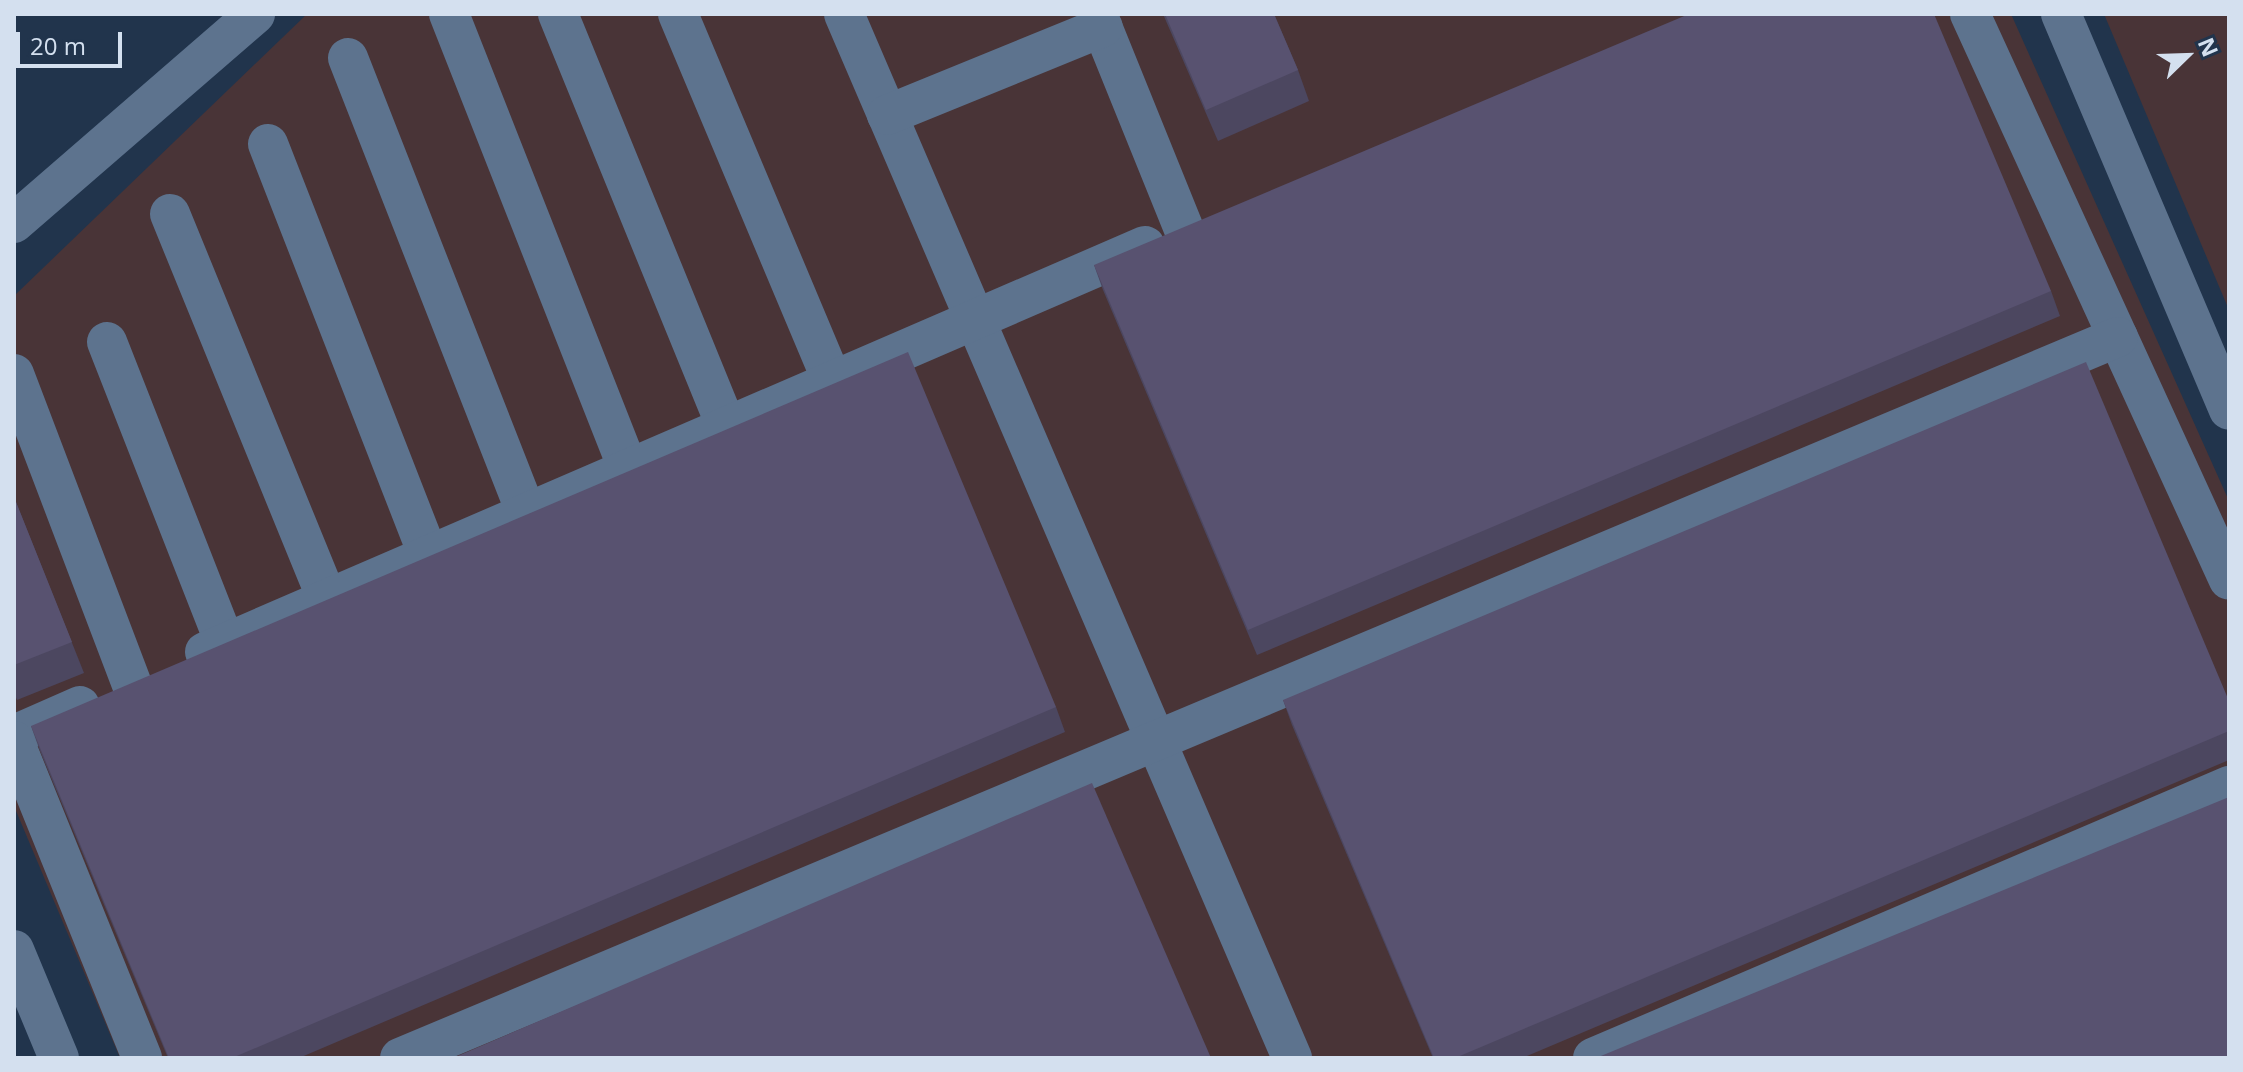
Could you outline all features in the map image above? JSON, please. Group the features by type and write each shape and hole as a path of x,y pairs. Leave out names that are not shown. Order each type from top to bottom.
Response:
{"street":[{"path":"449,14 628,469"},
{"path":"558,14 726,426"},
{"path":"678,14 832,380"},
{"path":"844,14 1292,1058"},
{"path":"1970,14 2229,580"},
{"path":"2061,14 2229,410"},
{"path":"14,223 253,15"},
{"path":"14,735 1199,223 1100,21 887,115"},
{"path":"348,58 526,513"},
{"path":"268,144 428,555"},
{"path":"170,214 327,599"},
{"path":"400,1058 2118,337"},
{"path":"107,342 225,643"},
{"path":"14,374 132,684"},
{"path":"14,741 142,1058"},
{"path":"1593,1058 2229,786"},
{"path":"14,950 59,1058"}],"shaded area":[{"path":"307,14 2011,14 2229,501 2229,1058 120,1058 14,806 14,296"},
{"path":"2104,14 2229,14 2229,310"}],"building":[{"path":"1165,14 1274,14 1298,70 1206,110"},
{"path":"1689,14 1934,14 2051,291 1248,630 1094,265"},
{"path":"908,352 1056,707 232,1058 169,1058 31,726"},
{"path":"2086,362 2229,701 2229,731 1455,1058 1434,1058 1283,700"},
{"path":"14,497 72,642 14,665"},
{"path":"1092,783 1211,1058 453,1058"},
{"path":"2229,797 2229,1058 1596,1058"}]}
